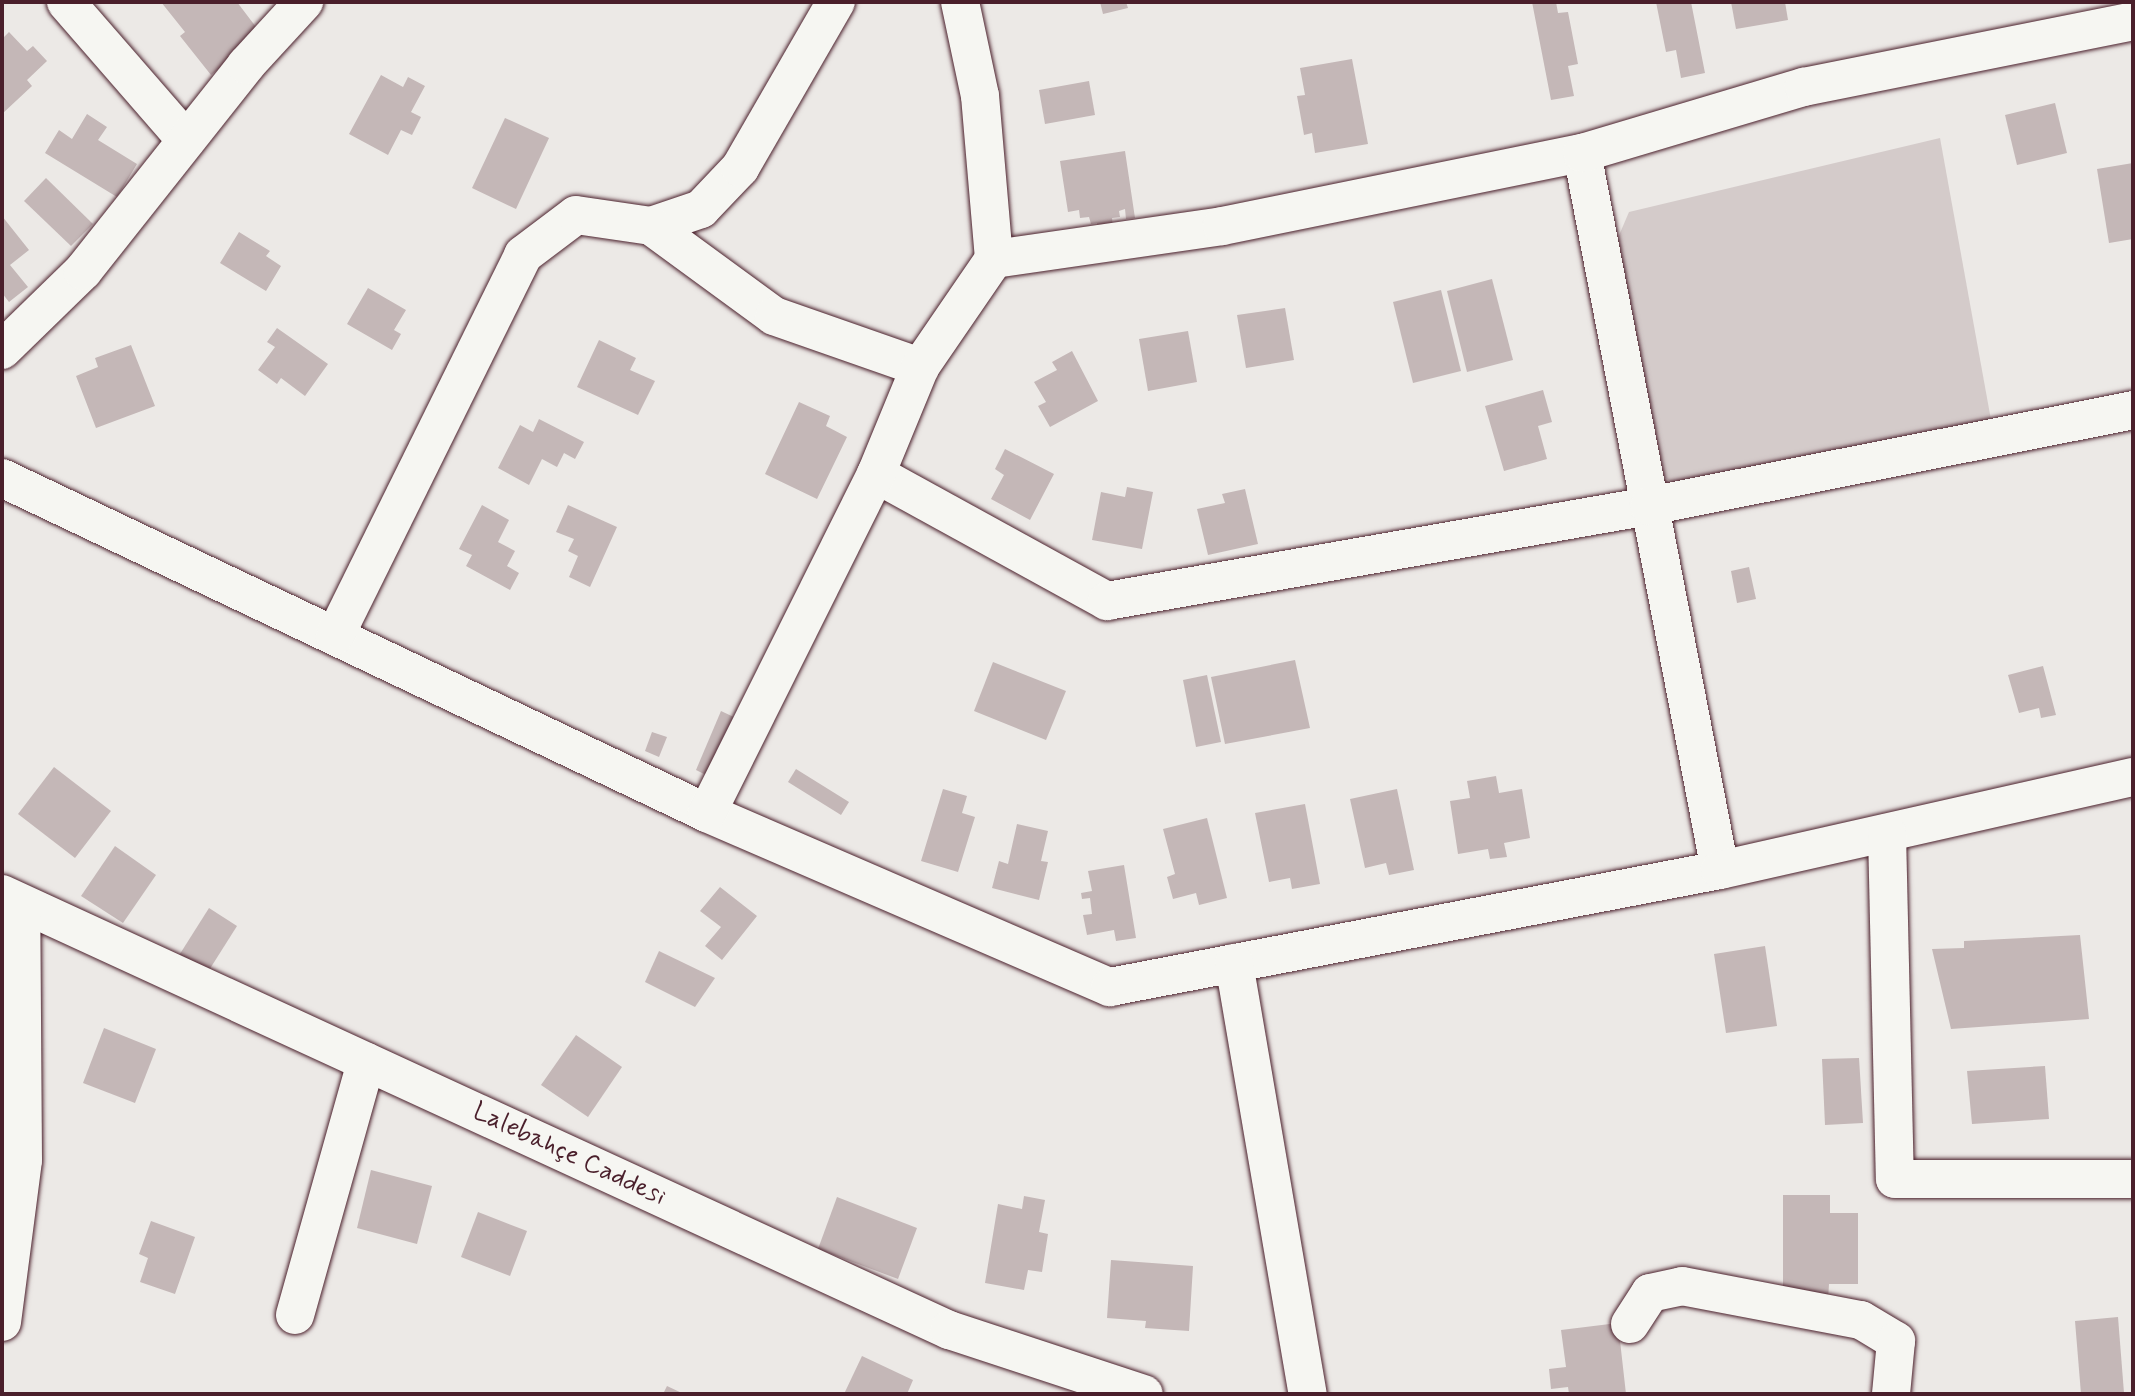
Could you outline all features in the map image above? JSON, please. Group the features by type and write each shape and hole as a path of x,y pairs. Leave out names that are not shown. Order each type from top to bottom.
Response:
{"street":[{"path":"66,2 186,140"},
{"path":"2,350 83,271 246,65 304,2"},
{"path":"335,636 523,255 576,215 651,226 701,209 740,168 836,2"},
{"path":"707,813 876,474 920,367 994,259 980,96 960,2"},
{"path":"994,259 1222,226 1582,153 1804,87 2133,21"},
{"path":"1582,153 1720,870"},
{"path":"651,226 774,316 920,367"},
{"path":"876,474 1107,601 1649,506 2133,410"},
{"path":"2,478 707,813 1110,987 1720,870 2133,777"},
{"path":"1887,833 1895,1179 2133,1179"},
{"path":"2,1322 23,1160 12,899"},
{"name":"Lalebahçe Caddesi","path":"12,899 949,1330 1144,1394"},
{"path":"1234,963 1308,1394"},
{"path":"295,1315 366,1062"},
{"path":"1630,1324 1650,1293 1682,1286 1861,1320 1896,1341 1891,1394"}],"shaded area":[{"path":"1940,138 1993,431 1688,493 1664,477 1617,240 1629,212"}],"building":[{"path":"161,2 237,2 262,35 211,75 180,36 185,32"},
{"path":"1100,2 1126,2 1128,8 1103,14"},
{"path":"1532,2 1556,2 1558,13 1568,12 1578,64 1568,66 1574,96 1551,100"},
{"path":"1656,2 1691,2 1705,73 1681,78 1676,50 1666,52"},
{"path":"1731,2 1785,2 1788,20 1736,29"},
{"path":"9,32 27,51 33,46 47,61 27,80 32,86 2,114 2,39"},
{"path":"1352,59 1368,144 1315,153 1312,133 1304,135 1297,96 1305,95 1300,68"},
{"path":"381,75 403,87 408,77 425,86 411,112 421,117 412,135 401,130 388,155 349,134"},
{"path":"1089,81 1095,115 1045,124 1039,90"},
{"path":"2055,103 2067,153 2017,165 2005,115"},
{"path":"87,114 107,127 98,140 137,164 117,197 45,153 59,130 72,139"},
{"path":"505,118 549,138 516,209 472,188"},
{"path":"1125,151 1135,218 1126,219 1125,209 1119,211 1120,217 1112,218 1113,227 1098,229 1097,223 1091,224 1089,217 1080,218 1079,210 1068,212 1060,161"},
{"path":"2133,163 2133,239 2109,243 2097,169"},
{"path":"46,178 93,224 71,246 24,201"},
{"path":"2,216 29,250 10,265 28,287 9,302 2,293"},
{"path":"239,232 270,251 266,256 281,266 266,291 220,263"},
{"path":"1492,279 1513,360 1467,372 1447,291"},
{"path":"368,288 406,310 394,330 401,334 392,350 347,324"},
{"path":"1441,290 1461,371 1413,383 1393,302"},
{"path":"1285,308 1294,360 1246,368 1237,315"},
{"path":"277,328 328,364 305,396 281,378 277,384 258,370 275,347 267,342"},
{"path":"1188,331 1197,382 1148,391 1139,339"},
{"path":"599,340 636,358 630,370 655,381 638,415 577,387"},
{"path":"131,345 155,406 96,428 76,376 98,367 95,358"},
{"path":"1072,351 1098,401 1050,427 1038,406 1046,402 1034,382 1057,370 1052,362"},
{"path":"1543,390 1552,422 1538,426 1547,459 1504,471 1485,406"},
{"path":"799,402 830,416 826,426 847,437 817,499 765,474"},
{"path":"539,419 584,442 575,459 564,453 557,467 542,459 529,485 498,468 520,425 533,432"},
{"path":"1005,449 1054,474 1030,520 991,499 1004,475 995,469"},
{"path":"1127,487 1153,492 1142,549 1092,540 1101,492 1125,497"},
{"path":"1245,489 1258,544 1208,555 1197,509 1225,503 1222,494"},
{"path":"482,505 509,520 498,542 515,551 507,566 519,573 510,590 466,566 472,555 459,549"},
{"path":"568,505 617,527 590,587 569,577 578,556 568,551 574,539 556,532"},
{"path":"1749,567 1756,599 1737,603 1731,571"},
{"path":"1295,660 1310,728 1225,744 1211,677"},
{"path":"993,662 1066,691 1046,740 974,711"},
{"path":"2043,666 2056,715 2041,718 2039,708 2019,713 2008,675"},
{"path":"1207,675 1221,742 1196,747 1183,680"},
{"path":"721,711 738,719 712,778 696,770"},
{"path":"652,732 667,737 659,757 645,751"},
{"path":"54,767 111,811 75,858 18,814"},
{"path":"796,769 849,802 841,815 788,782"},
{"path":"1496,776 1499,793 1522,789 1530,838 1504,843 1507,857 1490,859 1488,849 1458,854 1450,801 1470,798 1467,781"},
{"path":"943,789 967,796 962,813 975,817 958,872 921,861"},
{"path":"1397,789 1414,870 1389,875 1386,863 1365,868 1350,799"},
{"path":"1305,804 1320,884 1292,889 1290,878 1269,882 1255,813"},
{"path":"1207,818 1227,898 1199,905 1196,893 1173,899 1167,877 1175,874 1163,829"},
{"path":"1017,824 1048,831 1041,861 1048,862 1039,900 992,888 999,861 1008,864"},
{"path":"115,846 156,875 123,923 81,896"},
{"path":"1124,865 1136,938 1116,941 1114,930 1087,935 1083,915 1092,914 1090,898 1082,899 1081,893 1092,891 1088,871"},
{"path":"720,887 757,916 722,960 705,946 721,927 700,911"},
{"path":"209,908 237,926 206,975 178,957"},
{"path":"2080,935 2089,1019 1951,1029 1932,949 1964,948 1964,941"},
{"path":"1765,946 1777,1026 1726,1033 1714,954"},
{"path":"659,951 715,978 695,1007 645,982"},
{"path":"104,1028 156,1049 135,1103 83,1083"},
{"path":"576,1035 622,1067 588,1117 541,1085"},
{"path":"1859,1058 1863,1123 1825,1125 1822,1059"},
{"path":"2045,1066 2049,1119 1972,1124 1967,1071"},
{"path":"371,1170 432,1186 417,1244 357,1228"},
{"path":"1783,1195 1830,1195 1830,1213 1858,1213 1858,1284 1829,1284 1828,1300 1783,1299"},
{"path":"1024,1196 1045,1200 1039,1232 1048,1234 1042,1272 1028,1270 1024,1290 985,1283 998,1204 1022,1209"},
{"path":"837,1197 917,1228 898,1279 818,1249"},
{"path":"478,1212 527,1231 510,1276 461,1257"},
{"path":"151,1221 195,1237 175,1294 140,1282 148,1258 139,1254"},
{"path":"1111,1260 1193,1266 1189,1331 1145,1328 1146,1321 1107,1318"},
{"path":"2118,1317 2124,1393 2081,1394 2075,1321"},
{"path":"1618,1323 1626,1394 1569,1394 1568,1387 1551,1389 1549,1369 1566,1367 1561,1330"},
{"path":"862,1356 913,1380 907,1394 844,1394"},
{"path":"667,1386 684,1394 663,1394"}]}
